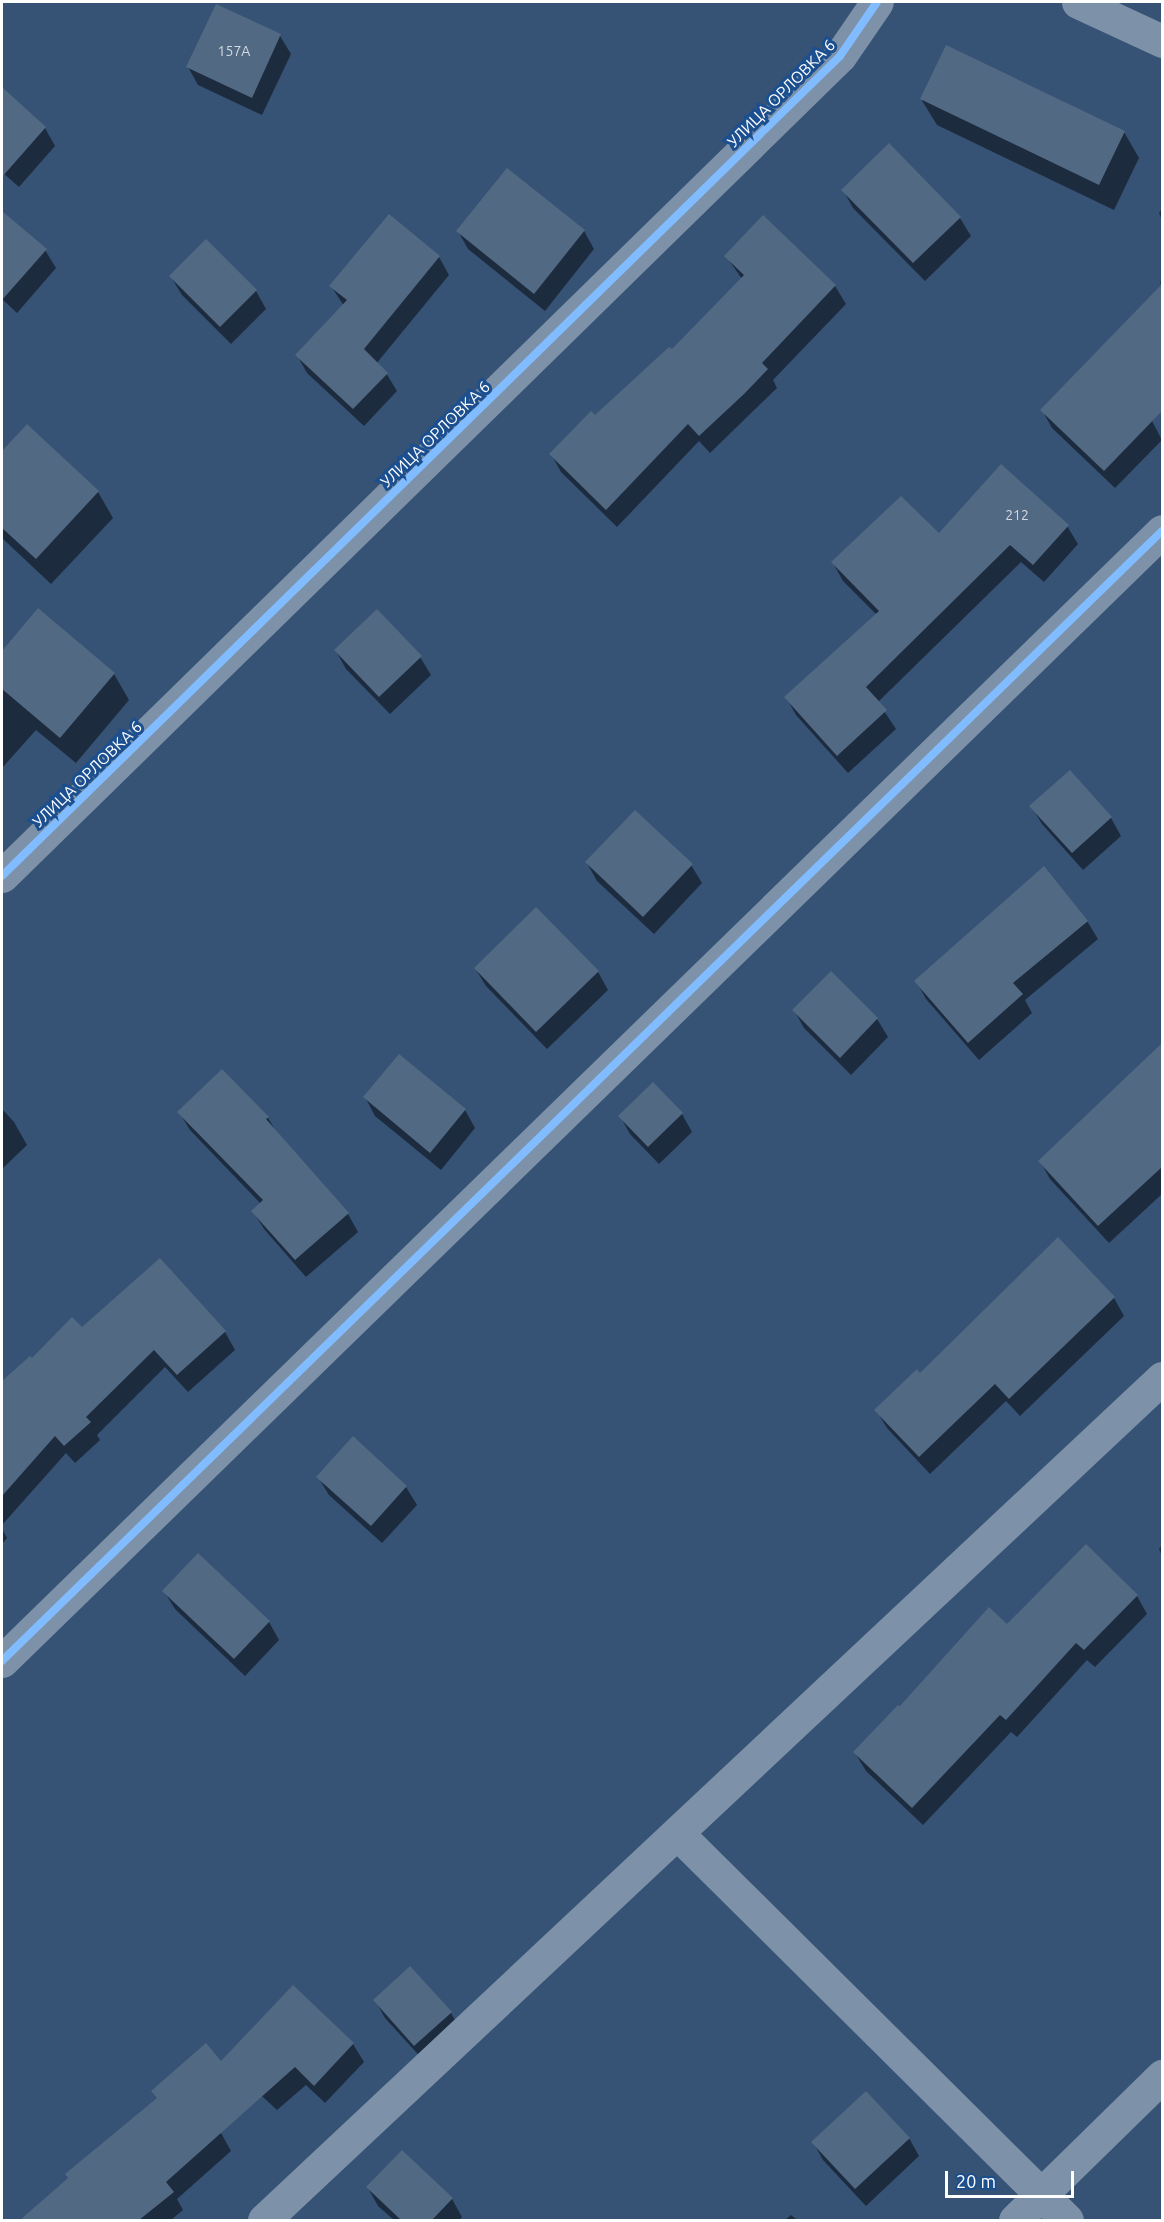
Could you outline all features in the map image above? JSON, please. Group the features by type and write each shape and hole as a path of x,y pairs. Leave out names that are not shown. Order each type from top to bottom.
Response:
{"street":[{"name":"УЛИЦА ОРЛОВКА 6","path":"2,876 840,56 877,2"},
{"path":"1078,2 1162,41"},
{"path":"2,1661 1162,531"},
{"path":"264,2220 1162,1378"},
{"path":"678,1834 1067,2220"},
{"path":"1015,2220 1162,2076"}],"building":[{"path":"216,4 281,34 252,98 186,67"},
{"path":"946,45 1125,131 1099,185 920,99"},
{"path":"2,87 46,127 2,177"},
{"path":"889,143 961,217 913,263 841,190"},
{"path":"507,168 585,230 534,294 456,231"},
{"path":"2,211 47,249 2,300"},
{"path":"389,214 440,256 364,349 388,373 353,409 295,355 347,300 329,286"},
{"path":"763,215 836,285 762,363 768,369 744,394 699,436 688,424 606,510 549,454 591,411 595,415 669,347 672,349 744,275 724,256"},
{"path":"206,239 257,290 220,327 169,276"},
{"path":"1162,284 1162,411 1104,471 1040,410"},
{"path":"27,424 99,491 36,559 2,528 2,451"},
{"path":"1001,464 1069,525 1033,565 1010,545 866,687 887,710 837,756 784,697 879,611 831,562 901,496 939,533"},
{"path":"38,608 115,673 60,738 2,689 2,651"},
{"path":"377,609 422,656 379,697 334,650"},
{"path":"1070,770 1112,817 1072,853 1029,806"},
{"path":"635,810 693,864 643,917 585,862"},
{"path":"1044,866 1088,921 1013,983 1023,994 968,1043 914,981"},
{"path":"536,907 599,971 536,1032 474,968"},
{"path":"831,971 878,1018 840,1058 792,1010"},
{"path":"1162,1043 1162,1167 1098,1226 1038,1161"},
{"path":"399,1054 466,1109 430,1153 363,1097"},
{"path":"222,1069 269,1117 266,1119 349,1213 295,1260 251,1211 263,1200 177,1112"},
{"path":"653,1082 683,1113 648,1147 618,1116"},
{"path":"1058,1237 1115,1297 1009,1399 995,1384 919,1457 874,1410 917,1369 920,1373"},
{"path":"160,1258 226,1331 177,1375 154,1350 86,1417 91,1422 64,1446 55,1436 2,1496 2,1381 30,1356 32,1358 72,1317 82,1327"},
{"path":"353,1436 407,1486 371,1526 316,1477"},
{"path":"1086,1544 1138,1595 1084,1650 1076,1643 1006,1720 1000,1715 912,1808 853,1752 898,1705 900,1706 989,1607 1007,1624"},
{"path":"198,1553 270,1621 234,1659 162,1591"},
{"path":"410,1966 452,2012 414,2046 373,2000"},
{"path":"293,1985 354,2043 314,2086 295,2067 166,2182 174,2192 139,2220 20,2220 68,2178 65,2174 157,2098 151,2091 206,2043 221,2061"},
{"path":"866,2091 910,2138 855,2189 811,2142"},
{"path":"402,2150 453,2198 432,2220 401,2220 366,2187"}],"cycle path":[{"path":"2,876 840,56 877,2"},
{"path":"2,1661 1162,531"}]}
